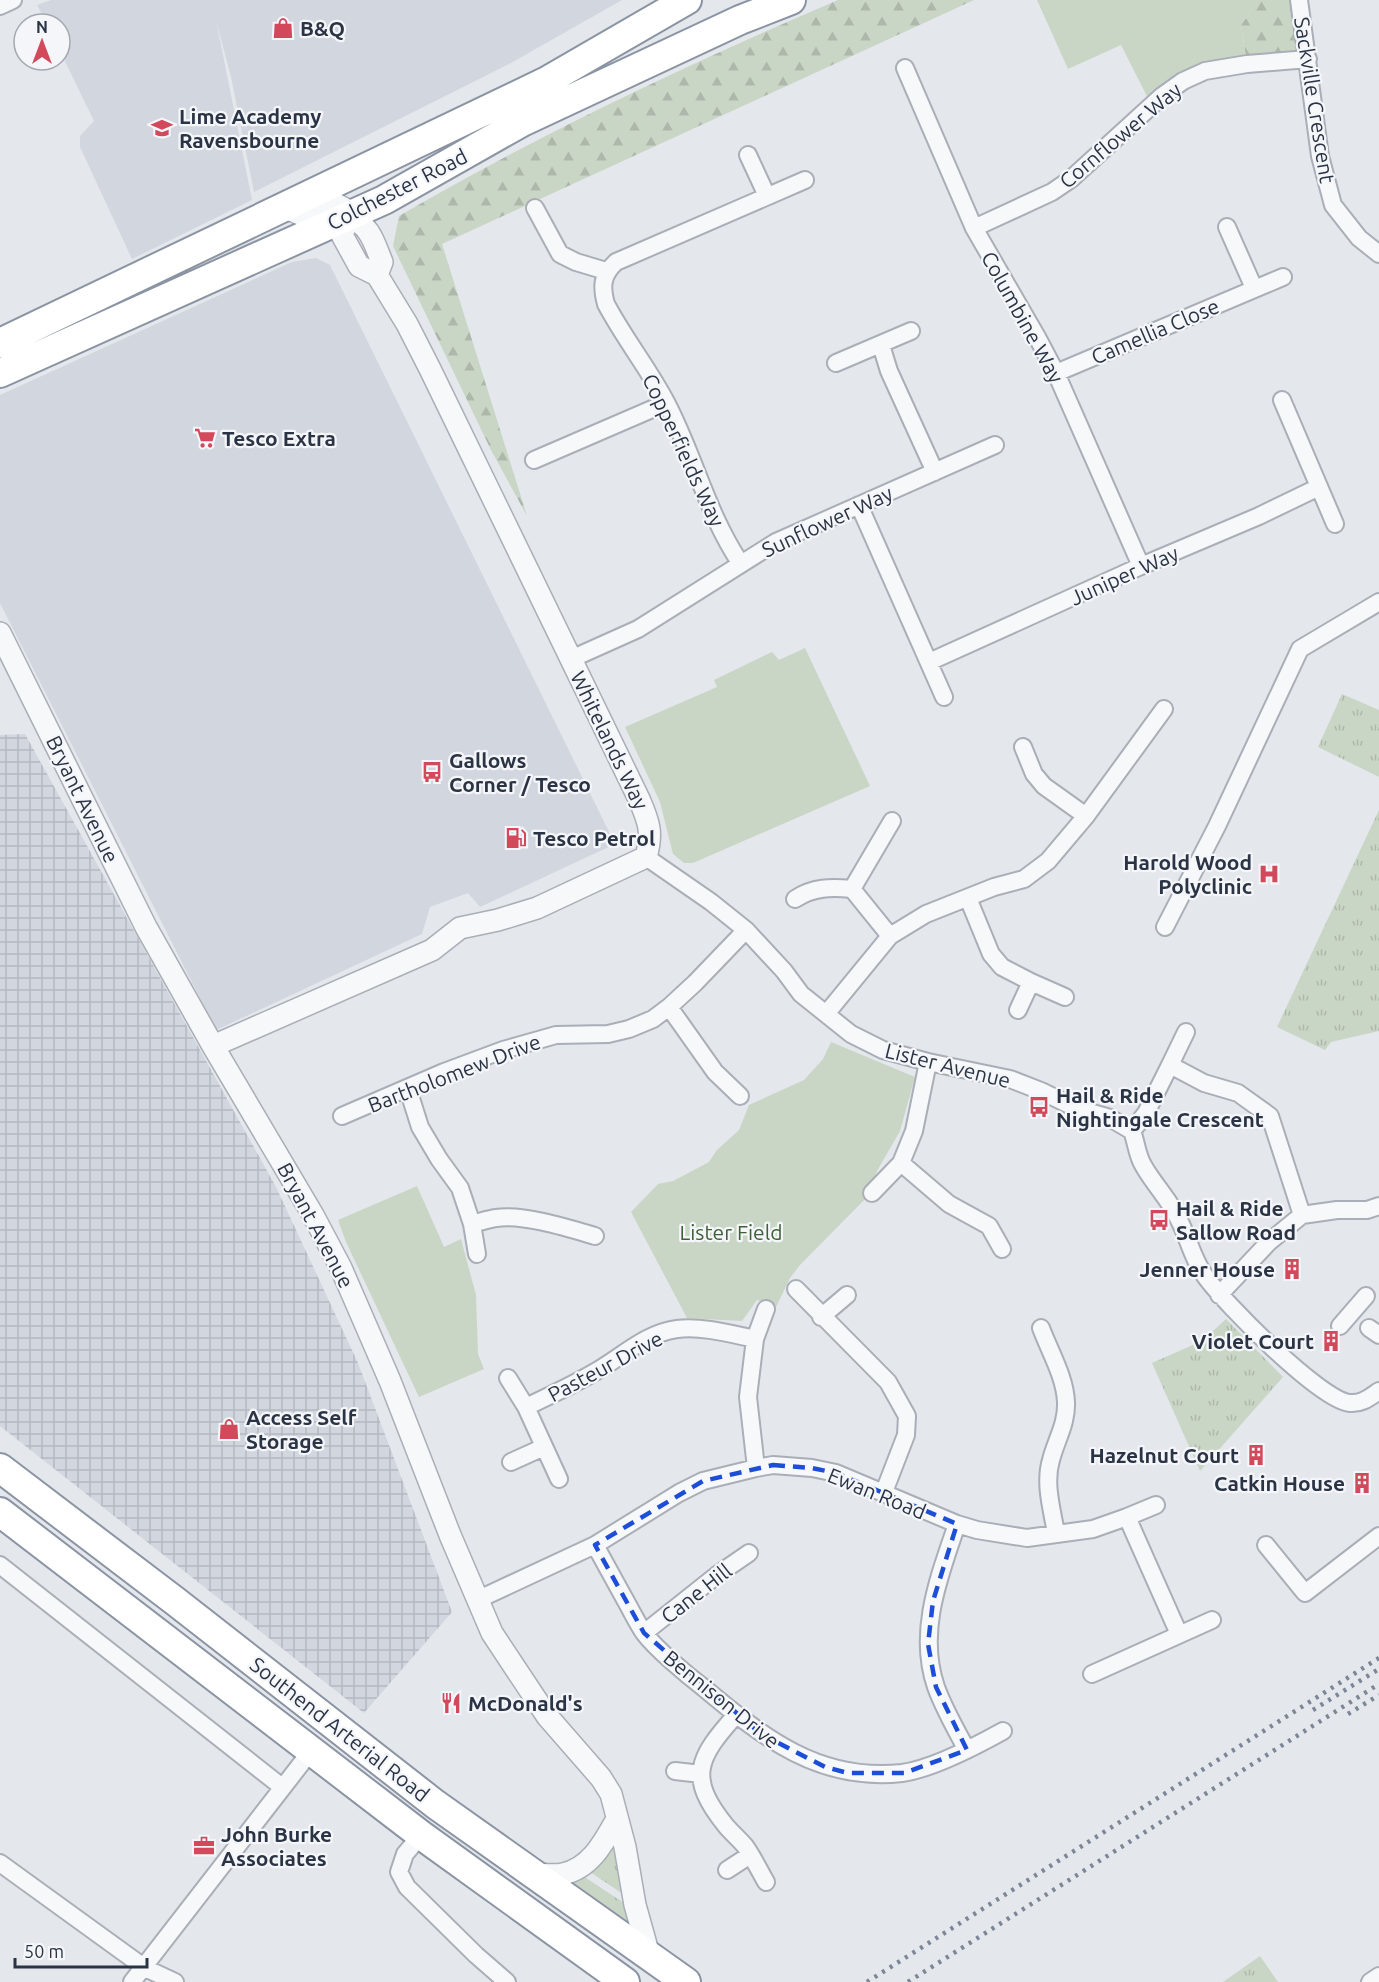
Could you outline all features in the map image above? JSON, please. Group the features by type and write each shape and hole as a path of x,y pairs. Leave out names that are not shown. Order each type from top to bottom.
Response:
{"highway":[{"name":"Colchester Road","path":"0,343 545,82 687,0"},
{"name":"Colchester Road","path":"0,373 384,200 522,122 740,20 786,1"},
{"path":"350,214 357,172"},
{"name":"Southend Arterial Road","path":"0,1468 168,1595 435,1804 686,1982"},
{"name":"Southend Arterial Road","path":"0,1512 421,1835 625,1982"}],"street":[{"path":"0,6 13,0"},
{"name":"Sackville Crescent","path":"1299,0 1320,156 1333,205 1359,238 1379,254"},
{"name":"Cornflower Way","path":"974,228 1052,192 1071,179 1162,96 1183,81 1205,71 1247,64 1308,59"},
{"name":"Columbine Way","path":"905,68 974,228 1056,373 1141,566"},
{"path":"748,155 767,196"},
{"path":"535,208 560,254 606,272 616,262 805,180"},
{"path":"284,207 307,217 336,204 350,214"},
{"name":"Whitelands Way","path":"350,214 342,235 359,266 377,275 407,324 648,819 651,840 646,857"},
{"path":"1227,227 1254,288"},
{"name":"Copperfields Way","path":"606,272 603,292 606,304 666,402 714,515 728,545 741,564"},
{"name":"Camellia Close","path":"1056,373 1283,277"},
{"path":"836,363 910,331"},
{"path":"881,345 890,371 936,472"},
{"path":"1281,400 1335,524"},
{"path":"534,460 666,402"},
{"name":"Sunflower Way","path":"571,659 638,629 776,542 995,445"},
{"name":"Juniper Way","path":"929,662 1141,566 1206,540 1319,487"},
{"path":"859,505 944,697"},
{"path":"1165,927 1217,826 1300,649 1379,602"},
{"name":"Bryant Avenue","path":"0,633 146,927 213,1046 291,1175 341,1268 390,1381 492,1633 547,1716 601,1778 611,1794 625,1846 635,1905 649,1955"},
{"path":"826,1014 890,936 926,914 994,886 1024,879 1048,861 1086,816 1164,709"},
{"path":"1023,747 1034,774 1044,786 1086,816"},
{"path":"852,889 892,821"},
{"path":"213,1046 432,950 460,928 498,920 537,908 646,857"},
{"name":"Lister Avenue","path":"646,857 711,902 746,930 784,971 801,994 851,1034 883,1050 1010,1079 1078,1109 1110,1118 1131,1131"},
{"path":"795,899 806,892 816,890 835,887 852,889 890,936"},
{"path":"968,898 983,938 991,954 1002,967 1065,997"},
{"name":"Bartholomew Drive","path":"342,1116 502,1050 555,1035 608,1034 629,1029 653,1019 669,1007 746,930"},
{"path":"1018,1010 1031,982"},
{"path":"669,1007 715,1072 740,1096"},
{"path":"1186,1032 1146,1113 1131,1131 1137,1144 1141,1163 1180,1220 1200,1270 1219,1295 1268,1343 1323,1392 1348,1403 1360,1403 1379,1391"},
{"path":"872,1193 901,1163 914,1131 928,1062"},
{"path":"1170,1065 1204,1083 1238,1093 1270,1116 1302,1215"},
{"path":"408,1089 420,1127 460,1188 472,1224 477,1254"},
{"path":"901,1163 948,1204 989,1226 1002,1249"},
{"path":"1219,1295 1269,1242 1302,1215 1373,1208"},
{"path":"472,1224 498,1218 519,1219 562,1226 595,1236"},
{"path":"796,1289 821,1317 888,1382 906,1416 906,1435 884,1492"},
{"path":"821,1317 847,1295"},
{"path":"1340,1326 1366,1296"},
{"path":"756,1468 747,1397 755,1339 766,1309"},
{"path":"1041,1328 1064,1388 1066,1404 1064,1424 1050,1461 1048,1477 1056,1533"},
{"name":"Pasteur Drive","path":"526,1407 601,1369 632,1347 656,1335 678,1329 720,1332 755,1339"},
{"path":"508,1378 526,1407 559,1479"},
{"path":"511,1462 544,1447"},
{"name":"Ewan Road","path":"477,1600 595,1545 679,1493 703,1481 773,1465 812,1468 836,1473 957,1524 977,1530 1027,1538 1093,1529 1156,1505"},
{"path":"1128,1517 1179,1634"},
{"path":"957,1524 933,1601 928,1622 928,1644 936,1687 967,1750"},
{"path":"1266,1545 1305,1593 1379,1536"},
{"name":"Bennison Drive","path":"595,1545 644,1633 689,1676 736,1715 785,1749 825,1767 848,1773 904,1773 967,1750 1003,1731"},
{"name":"Cane Hill","path":"644,1633 717,1575 749,1553"},
{"path":"0,1566 282,1786"},
{"path":"1092,1674 1212,1620"},
{"path":"736,1715 712,1742 706,1755 700,1781 712,1807 750,1855 766,1882"},
{"path":"132,1982 311,1751"},
{"path":"675,1771 701,1774"},
{"path":"534,1874 562,1875 578,1868 595,1855 617,1819"},
{"path":"421,1835 405,1854 399,1872 407,1887 507,1982"},
{"path":"727,1870 750,1855"},
{"path":"0,1863 145,1968 175,1982"},
{"path":"1370,1982 1379,1976"}],"highlighted area":[{"path":"773,1465 812,1468 836,1473 957,1524 933,1601 928,1644 936,1687 967,1750 904,1773 848,1773 825,1767 761,1734 644,1633 595,1545 703,1481"}],"shaded area":[{"path":"51,0 622,0 511,63 254,192 231,77 216,20 252,200 132,259 80,147 80,136 94,121 70,72 72,12 41,12 37,5"},
{"path":"316,258 330,265 615,844 480,907 468,893 430,907 422,934 212,1032 206,1010 0,603 0,395 292,262"},
{"path":"25,734 276,1187 358,1363 452,1612 364,1713 0,1426 0,735"}],"green space":[{"path":"838,0 974,0 442,244 527,516 491,450 393,246 399,216 560,128 726,49"},
{"path":"1037,0 1255,0 1255,5 1241,25 1247,64 1205,71 1152,106 1121,45 1068,69"},
{"path":"1255,0 1299,0 1308,59 1247,64 1241,25 1255,5"},
{"path":"805,648 870,786 693,863 684,863 673,854 660,802 625,727 717,687 714,680 772,652 779,660"},
{"path":"1342,694 1379,710 1379,777 1318,747"},
{"path":"1379,810 1379,1031 1331,1042 1325,1050 1277,1027"},
{"name":"Lister Field","path":"831,1042 915,1077 900,1131 877,1171 869,1195 800,1265 790,1278 776,1307 757,1300 742,1321 687,1318 631,1212 658,1184 673,1181 709,1162 717,1150 739,1130 749,1105 804,1080 823,1059"},
{"path":"417,1186 444,1247 461,1239 476,1295 478,1354 484,1369 419,1397 346,1242 338,1220"},
{"path":"1226,1319 1283,1377 1200,1471 1152,1363 1202,1341"},
{"path":"616,1844 626,1896 590,1872"},
{"path":"583,1876 627,1905 631,1924 629,1925 569,1883"},
{"path":"1260,1956 1278,1982 1223,1982"}],"railway":[{"path":"867,1982 1379,1658"},
{"path":"1313,1710 1379,1669"},
{"path":"908,1982 1379,1684"},
{"path":"1348,1714 1379,1695"}],"place":[{"name":"B&Q","path":"283,28"},
{"name":"Lime Academy Ravensbourne","path":"162,128"},
{"name":"Tesco Extra","path":"205,438"},
{"name":"Gallows Corner / Tesco","path":"432,772"},
{"name":"Tesco Petrol","path":"516,838"},
{"name":"Harold Wood Polyclinic","path":"1269,874"},
{"name":"Hail & Ride Nightingale Crescent","path":"1039,1107"},
{"name":"Hail & Ride Sallow Road","path":"1159,1220"},
{"name":"Jenner House","path":"1292,1269"},
{"name":"Violet Court","path":"1331,1341"},
{"name":"Access Self Storage","path":"229,1429"},
{"name":"Hazelnut Court","path":"1256,1455"},
{"name":"Catkin House","path":"1362,1483"},
{"name":"McDonald's","path":"451,1703"},
{"name":"John Burke Associates","path":"204,1846"}]}
